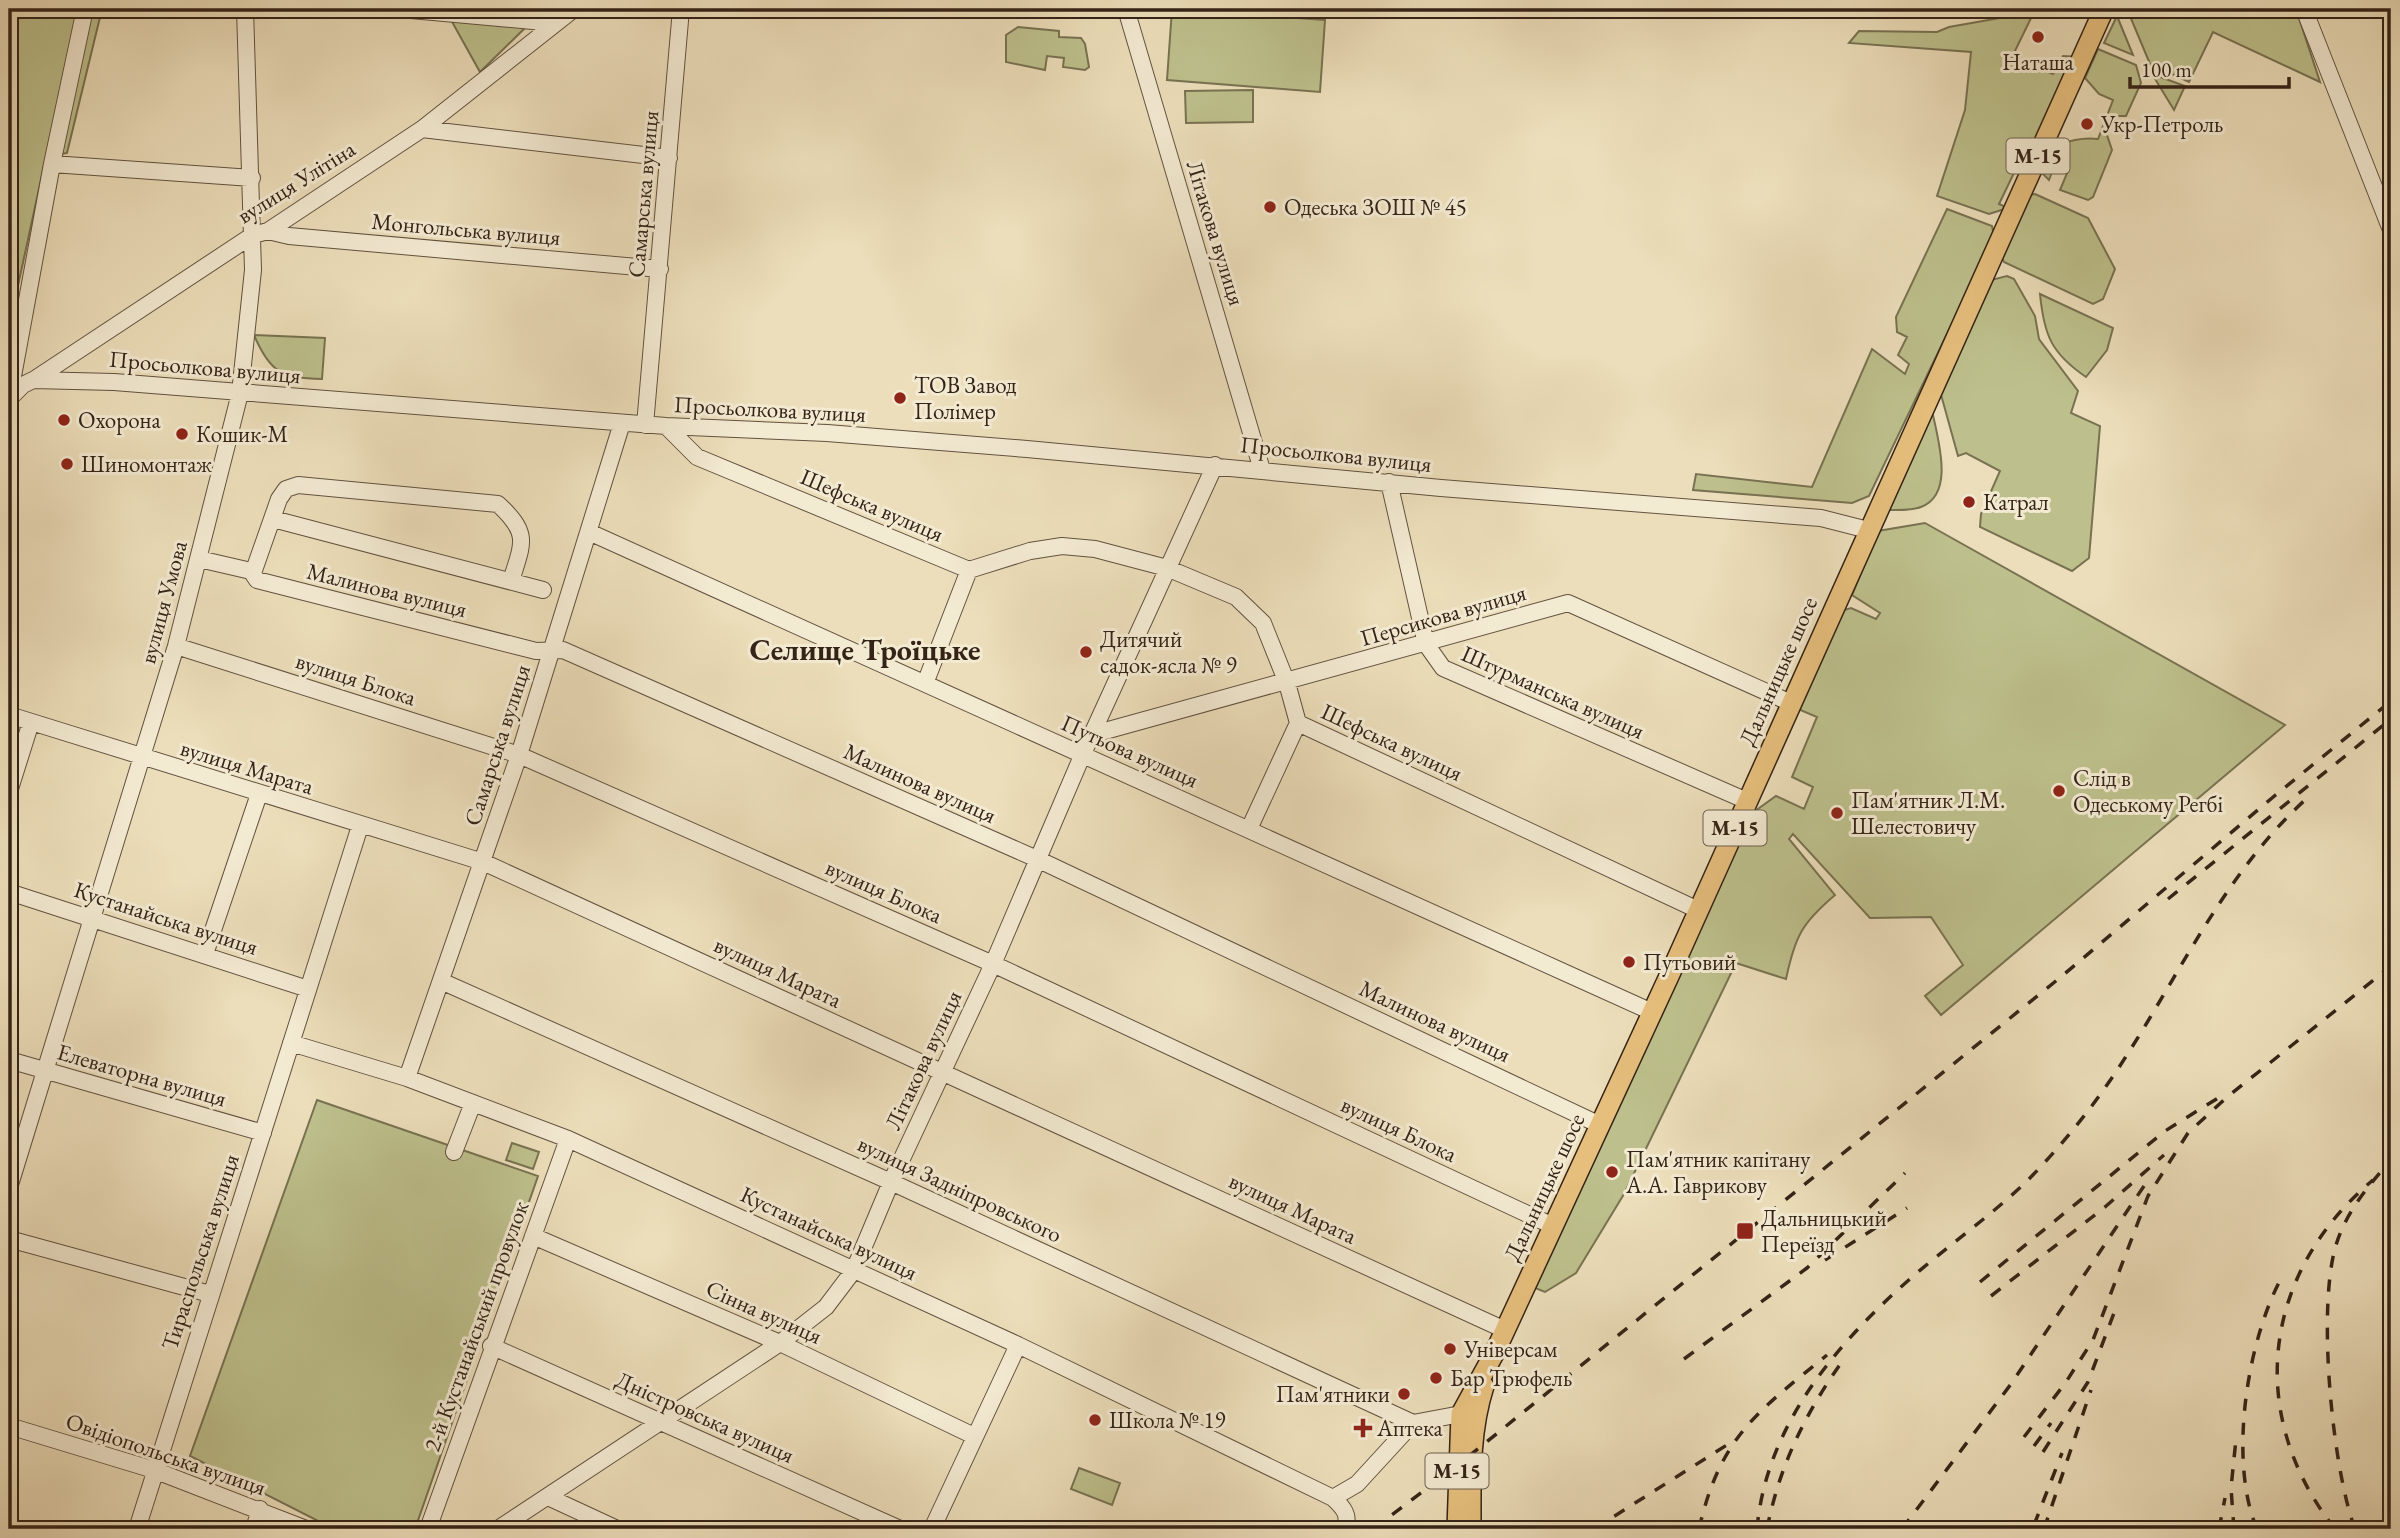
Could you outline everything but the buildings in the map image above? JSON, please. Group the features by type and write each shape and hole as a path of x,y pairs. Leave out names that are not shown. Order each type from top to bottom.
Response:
{"main road":[{"name":"Дальницьке шосе","path":"1495,1352 1652,1012 2104,9"},
{"name":"М-15","path":"1457,1529 1461,1414 1495,1352"},
{"name":"М-15","path":"1471,1529 1471,1473 1475,1425 1478,1405 1495,1352"}],"street":[{"path":"9,399 52,164 85,9"},
{"name":"вулиця Умова","path":"9,1188 176,646 240,393 253,270 260,233 252,178 245,9"},
{"path":"400,9 554,23"},
{"name":"вулиця Улітіна","path":"33,380 422,129 574,9"},
{"name":"Самарська вулиця","path":"645,425 681,9"},
{"name":"Літакова вулиця","path":"1126,9 1262,470"},
{"path":"2304,9 2391,230"},
{"path":"422,129 669,158"},
{"path":"52,164 252,178"},
{"name":"Монгольська вулиця","path":"260,233 660,269"},
{"path":"9,399 23,385 33,380"},
{"name":"Просьолкова вулиця","path":"33,380 114,382 645,425 827,433 1821,518 1868,530"},
{"name":"Самарська вулиця","path":"407,1078 519,755 622,423"},
{"name":"Шефська вулиця","path":"666,426 697,457 969,570 1030,551 1062,546 1096,549 1167,568 1236,597 1263,623 1287,683 1298,723 1698,910"},
{"name":"Літакова вулиця","path":"498,1529 663,1423 780,1343 826,1307 854,1270 891,1182 993,964 1037,859 1215,465"},
{"name":"Штурманська вулиця","path":"1389,482 1426,644 1443,668 1747,801"},
{"path":"253,573 282,493 298,485 498,504 520,526 523,535 511,581"},
{"path":"273,519 543,590"},
{"name":"Путьова вулиця","path":"589,532 926,681 1083,756 1652,1012"},
{"name":"Малинова вулиця","path":"199,559 253,573 257,580 536,652 563,650 1037,859 1600,1125"},
{"path":"926,681 969,570"},
{"name":"Персикова вулиця","path":"1094,734 1287,683 1568,603 1791,703"},
{"name":"вулиця Блока","path":"176,646 519,755 993,964 1553,1226"},
{"name":"вулиця Марата","path":"9,715 483,862 1505,1330"},
{"path":"9,792 31,722"},
{"path":"1249,829 1298,723"},
{"path":"205,954 259,794"},
{"name":"Тираспольська вулиця","path":"137,1529 360,825"},
{"name":"Кустанайська вулиця","path":"9,891 308,989"},
{"name":"вулиця Задніпровського","path":"440,981 891,1182 1413,1423"},
{"name":"Кустанайська вулиця","path":"291,1043 407,1078 568,1139 1018,1345 1333,1498"},
{"name":"Елеваторна вулиця","path":"9,1060 263,1133"},
{"path":"454,1152 473,1103"},
{"name":"2-й Кустанайський провулок","path":"428,1529 568,1139"},
{"name":"Сінна вулиця","path":"533,1236 780,1343 974,1436"},
{"path":"9,1239 210,1294"},
{"path":"932,1529 1018,1345"},
{"name":"Дністровська вулиця","path":"492,1346 900,1529"},
{"path":"1344,1529 1347,1518 1345,1511 1333,1498 1357,1485 1413,1423 1461,1414"},
{"name":"Овідіопольська вулиця","path":"9,1426 154,1470 306,1529"},
{"path":"548,1497 617,1529"},
{"path":"254,1529 260,1509"}],"green space":[{"path":"9,9 78,9 9,327"},
{"path":"89,9 102,9 67,153 62,154"},
{"path":"1172,9 1325,20 1320,92 1167,80"},
{"path":"2127,9 2296,9 2320,82 2213,32 2189,82 2150,64"},
{"path":"2033,14 2012,57 2053,74 2063,56 2080,57 2036,153 2024,152 1999,204 2008,208 1989,214 1937,196 1965,110 1971,52 1849,43 1859,31 1937,32 1949,27"},
{"path":"2117,16 2133,55 2104,43"},
{"path":"451,20 527,26 480,72"},
{"path":"1018,27 1059,31 1059,37 1081,38 1085,44 1089,67 1085,70 1063,67 1064,58 1047,56 1045,70 1006,62 1006,35"},
{"path":"2098,49 2136,65 2141,83 2126,116 2115,116 2107,135 2112,150 2093,197 2088,200 2060,190 2068,171 2063,152 2059,154 2049,180 2041,172 2042,163 2052,149 2070,141 2098,139 2113,100 2099,94 2085,78"},
{"path":"2152,74 2185,86 2174,110"},
{"path":"1253,90 1253,122 1186,123 1185,91"},
{"path":"2035,194 2088,218 2115,269 2103,299 2093,304 2004,262 2000,254 2025,196"},
{"path":"1947,209 1992,226 1994,236 1869,496 1852,503 1693,490 1696,474 1812,487 1872,349 1905,374 1909,364 1898,355 1907,337 1897,332 1896,317"},
{"path":"2007,276 2014,279 2035,316 2039,339 2078,391 2071,413 2100,426 2089,558 2072,571 1980,527 1981,514 2000,471 1966,453 1958,456 1940,391 1987,281"},
{"path":"2040,294 2113,328 2107,350 2086,377 2065,360 2051,342 2044,321"},
{"path":"254,335 325,338 322,379 297,377 279,371 266,358"},
{"path":"1932,410 1942,464 1938,490 1932,500 1921,507 1887,510"},
{"path":"1925,523 2285,725 1941,1015 1925,996 1963,965 1931,917 1870,918 1793,834 1789,839 1835,895 1802,931 1786,979 1736,963 1624,1194 1576,1273 1545,1292 1535,1288 1751,814 1776,796 1804,809 1813,787 1792,777 1817,717 1798,709 1844,610 1851,608 1876,619 1880,613 1852,595 1878,531"},
{"path":"317,1100 538,1176 415,1529 334,1529 190,1456"},
{"path":"512,1143 539,1152 533,1169 506,1160"},
{"path":"1079,1468 1120,1483 1112,1505 1071,1489"}],"railway":[{"path":"1373,1529 1458,1465 2062,976 2391,701"},
{"path":"2168,899 2391,719"},
{"path":"1757,1529 1763,1491 1774,1456 1809,1390 1832,1359 1883,1304 2011,1196 2067,1136 2118,1069 2216,908 2272,834 2305,800"},
{"path":"2024,1437 2066,1382 2093,1340 2148,1196 2188,1133 2226,1098 2391,966"},
{"path":"1980,1282 2165,1131 2218,1098"},
{"path":"1991,1296 2105,1207 2164,1155"},
{"path":"2355,1529 2347,1502 2334,1429 2328,1346 2330,1273 2336,1245 2346,1221 2391,1160"},
{"path":"1684,1359 1807,1268 1905,1173"},
{"path":"2386,1183 2391,1176"},
{"path":"1902,1529 2011,1384 2148,1180"},
{"path":"2335,1529 2306,1485 2287,1439 2278,1393 2279,1347 2288,1301 2308,1258 2336,1217 2373,1180"},
{"path":"1825,1260 1907,1208"},
{"path":"2257,1529 2248,1501 2244,1470 2246,1400 2260,1332 2283,1275"},
{"path":"2043,1452 2088,1382 2114,1313"},
{"path":"1699,1529 1718,1471 1730,1449 1761,1411 1827,1355"},
{"path":"1767,1529 1787,1459 1807,1417 1846,1356"},
{"path":"2044,1529 2091,1390"},
{"path":"2034,1446 2051,1423"},
{"path":"2234,1529 2231,1488 2236,1439"},
{"path":"1594,1529 1730,1443"},
{"path":"2034,1525 2062,1453"},
{"path":"2219,1529 2225,1498"}],"place":[{"name":"Наташа","path":"2038,37"},
{"name":"Укр-Петроль","path":"2087,124"},
{"name":"Одеська ЗОШ № 45","path":"1270,207"},
{"name":"ТОВ Завод Полімер","path":"900,398"},
{"name":"Охорона","path":"64,420"},
{"name":"Кошик-М","path":"182,434"},
{"name":"Шиномонтаж","path":"67,464"},
{"name":"Катрал","path":"1969,502"},
{"name":"Дитячий садок-ясла № 9","path":"1086,652"},
{"name":"Слід в Одеському Регбі","path":"2059,791"},
{"name":"Пам'ятник Л.М. Шелестовичу","path":"1837,813"},
{"name":"Путьовий","path":"1629,962"},
{"name":"Пам'ятник капітану А.А. Гаврикову","path":"1612,1172"},
{"name":"Дальницький Переїзд","path":"1745,1231"},
{"name":"Універсам","path":"1450,1349"},
{"name":"Бар Трюфель","path":"1436,1378"},
{"name":"Пам'ятники","path":"1404,1394"},
{"name":"Школа № 19","path":"1095,1420"},
{"name":"Аптека","path":"1363,1428"}],"district":[{"name":"Селище Троїцьке","path":"865,650"}]}
